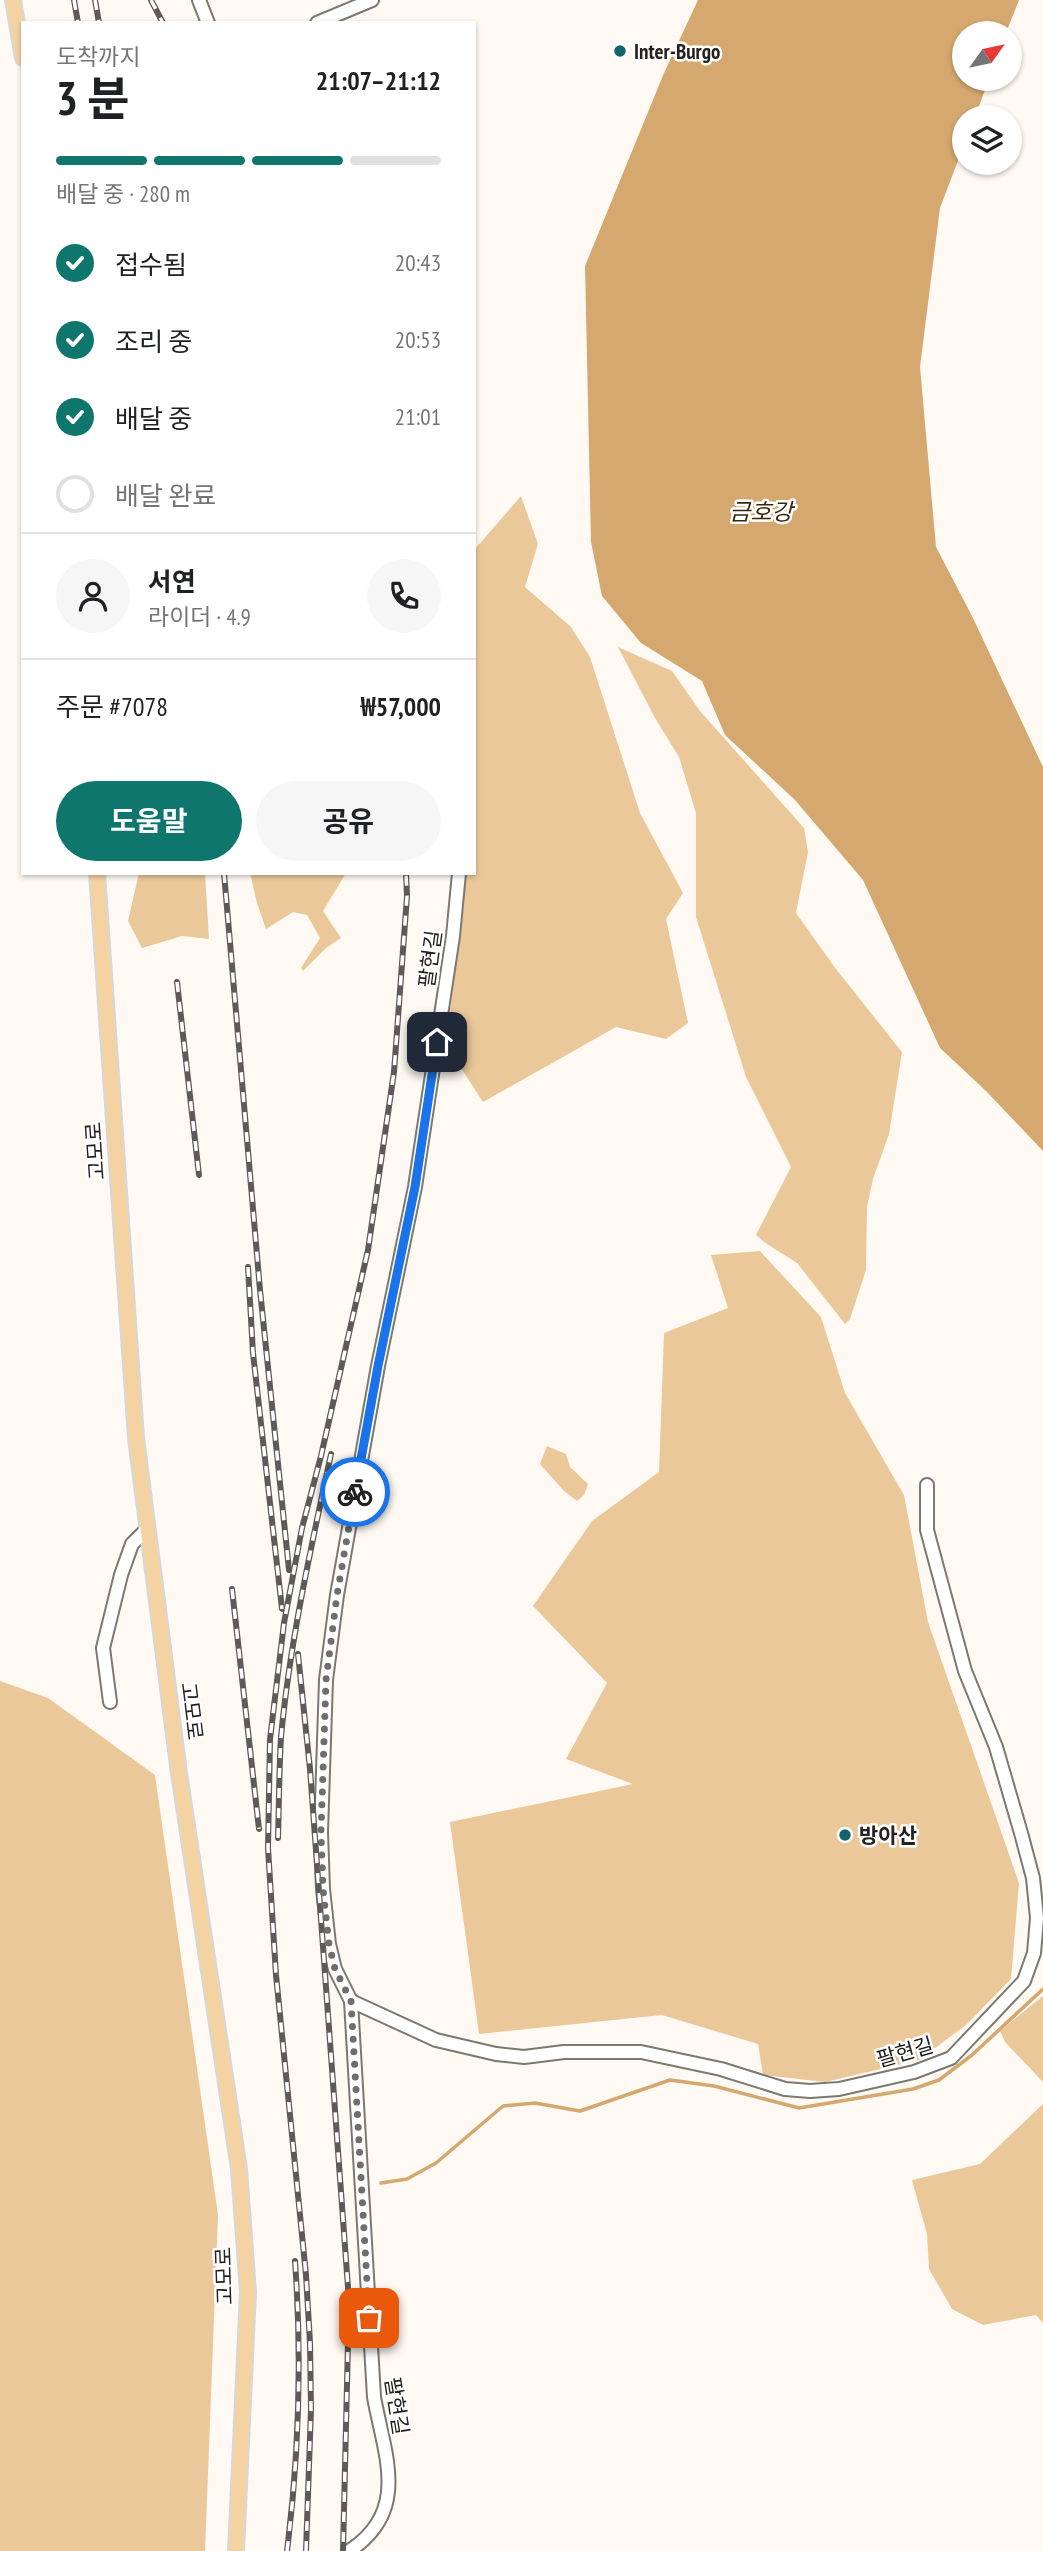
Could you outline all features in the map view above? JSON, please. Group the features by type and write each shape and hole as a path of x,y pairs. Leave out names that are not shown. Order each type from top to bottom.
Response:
{"main road":[{"path":"13,0 21,46"},
{"name":"고모로","path":"97,875 136,1438 179,1773 239,2169 248,2292 236,2551"}],"street":[{"path":"199,0 207,21"},
{"path":"322,21 372,0"},
{"name":"팔현길","path":"349,2551 366,2538 377,2523 387,2504 390,2487 374,2397 351,2001 335,1969 329,1944 323,1889 321,1832 326,1680 337,1595 378,1366 415,1187 453,936 459,875"},
{"name":"팔현길","path":"351,2001 436,2040 486,2052 524,2057 564,2052 641,2052 721,2069 785,2089 839,2089 914,2072 951,2058 1024,1981 1034,1953 1037,1918 1033,1878 1021,1833 996,1747 965,1671 928,1530 927,1485"},
{"path":"110,1702 103,1648 121,1575 132,1544 148,1528"}],"shaded area":[{"path":"521,496 538,544 525,587 571,627 590,657 640,813 683,893 666,919 688,1023 666,1039 616,1027 483,1102 446,1045 466,875 476,875 476,548"},
{"path":"618,647 672,671 700,711 804,828 808,852 796,913 836,969 902,1052 889,1134 873,1179 867,1207 866,1270 850,1319 845,1324 797,1263 756,1235 791,1167 746,1077 696,917 696,813 679,757"},
{"path":"139,875 205,875 209,939 182,936 142,948 128,921"},
{"path":"250,875 345,875 323,911 341,938 326,948 303,971 301,968 320,938 307,915 293,912 266,929"},
{"path":"760,1251 821,1317 845,1393 904,1495 928,1622 1019,1883 1011,1979 966,2025 919,2060 825,2082 763,2075 758,2044 662,2015 479,2034 450,1822 633,1784 566,1759 607,1683 533,1606 592,1521 659,1472 664,1333 728,1308 711,1255"},
{"path":"547,1446 566,1454 570,1467 588,1484 584,1495 577,1501 564,1491 540,1464"},
{"path":"0,1681 48,1698 155,1775 218,2215 205,2551 0,2551"},
{"path":"1043,1996 1043,2082 1005,2042 1000,2031"},
{"path":"1043,2104 1043,2323 1036,2315 983,2325 952,2309 929,2269 927,2234 912,2180 980,2164"}],"water":[{"name":"금호강","path":"698,0 1019,0 1011,21 952,21 952,91 985,91 979,105 952,105 953,175 940,208 920,367 936,547 973,618 1043,767 1043,1151 986,1091 940,1048 863,880 795,800 725,735 702,681 641,643 602,596 591,542 585,266 664,73"}],"waterway":[{"path":"381,2183 407,2179 436,2163 503,2106 535,2103 580,2111 670,2080 714,2086 799,2108 913,2089 939,2080 972,2055 1043,1989"}],"railway":[{"path":"74,0 78,21"},
{"path":"95,0 99,21"},
{"path":"151,0 162,21"},
{"path":"224,875 260,1290 289,1570"},
{"path":"306,2551 311,2409 310,2343 306,2275 276,1975 268,1848 270,1739 284,1623 302,1528 368,1250 394,1072 407,896 406,875"},
{"path":"177,982 199,1175"},
{"path":"248,1267 253,1353 282,1609"},
{"path":"278,1838 281,1737 290,1666 331,1454"},
{"path":"232,1589 259,1829"},
{"path":"298,1654 310,1769 349,2301 343,2551"},
{"path":"287,2551 298,2406 295,2261"}],"way so far":[{"path":"355,1492 326,1680 321,1832 329,1944 335,1969 351,2001 369,2318"}],"place":[{"name":"Inter-Burgo","path":"620,51"},
{"name":"방아산","path":"845,1835"}],"route":[{"path":"355,1492 415,1187 437,1042"}]}
